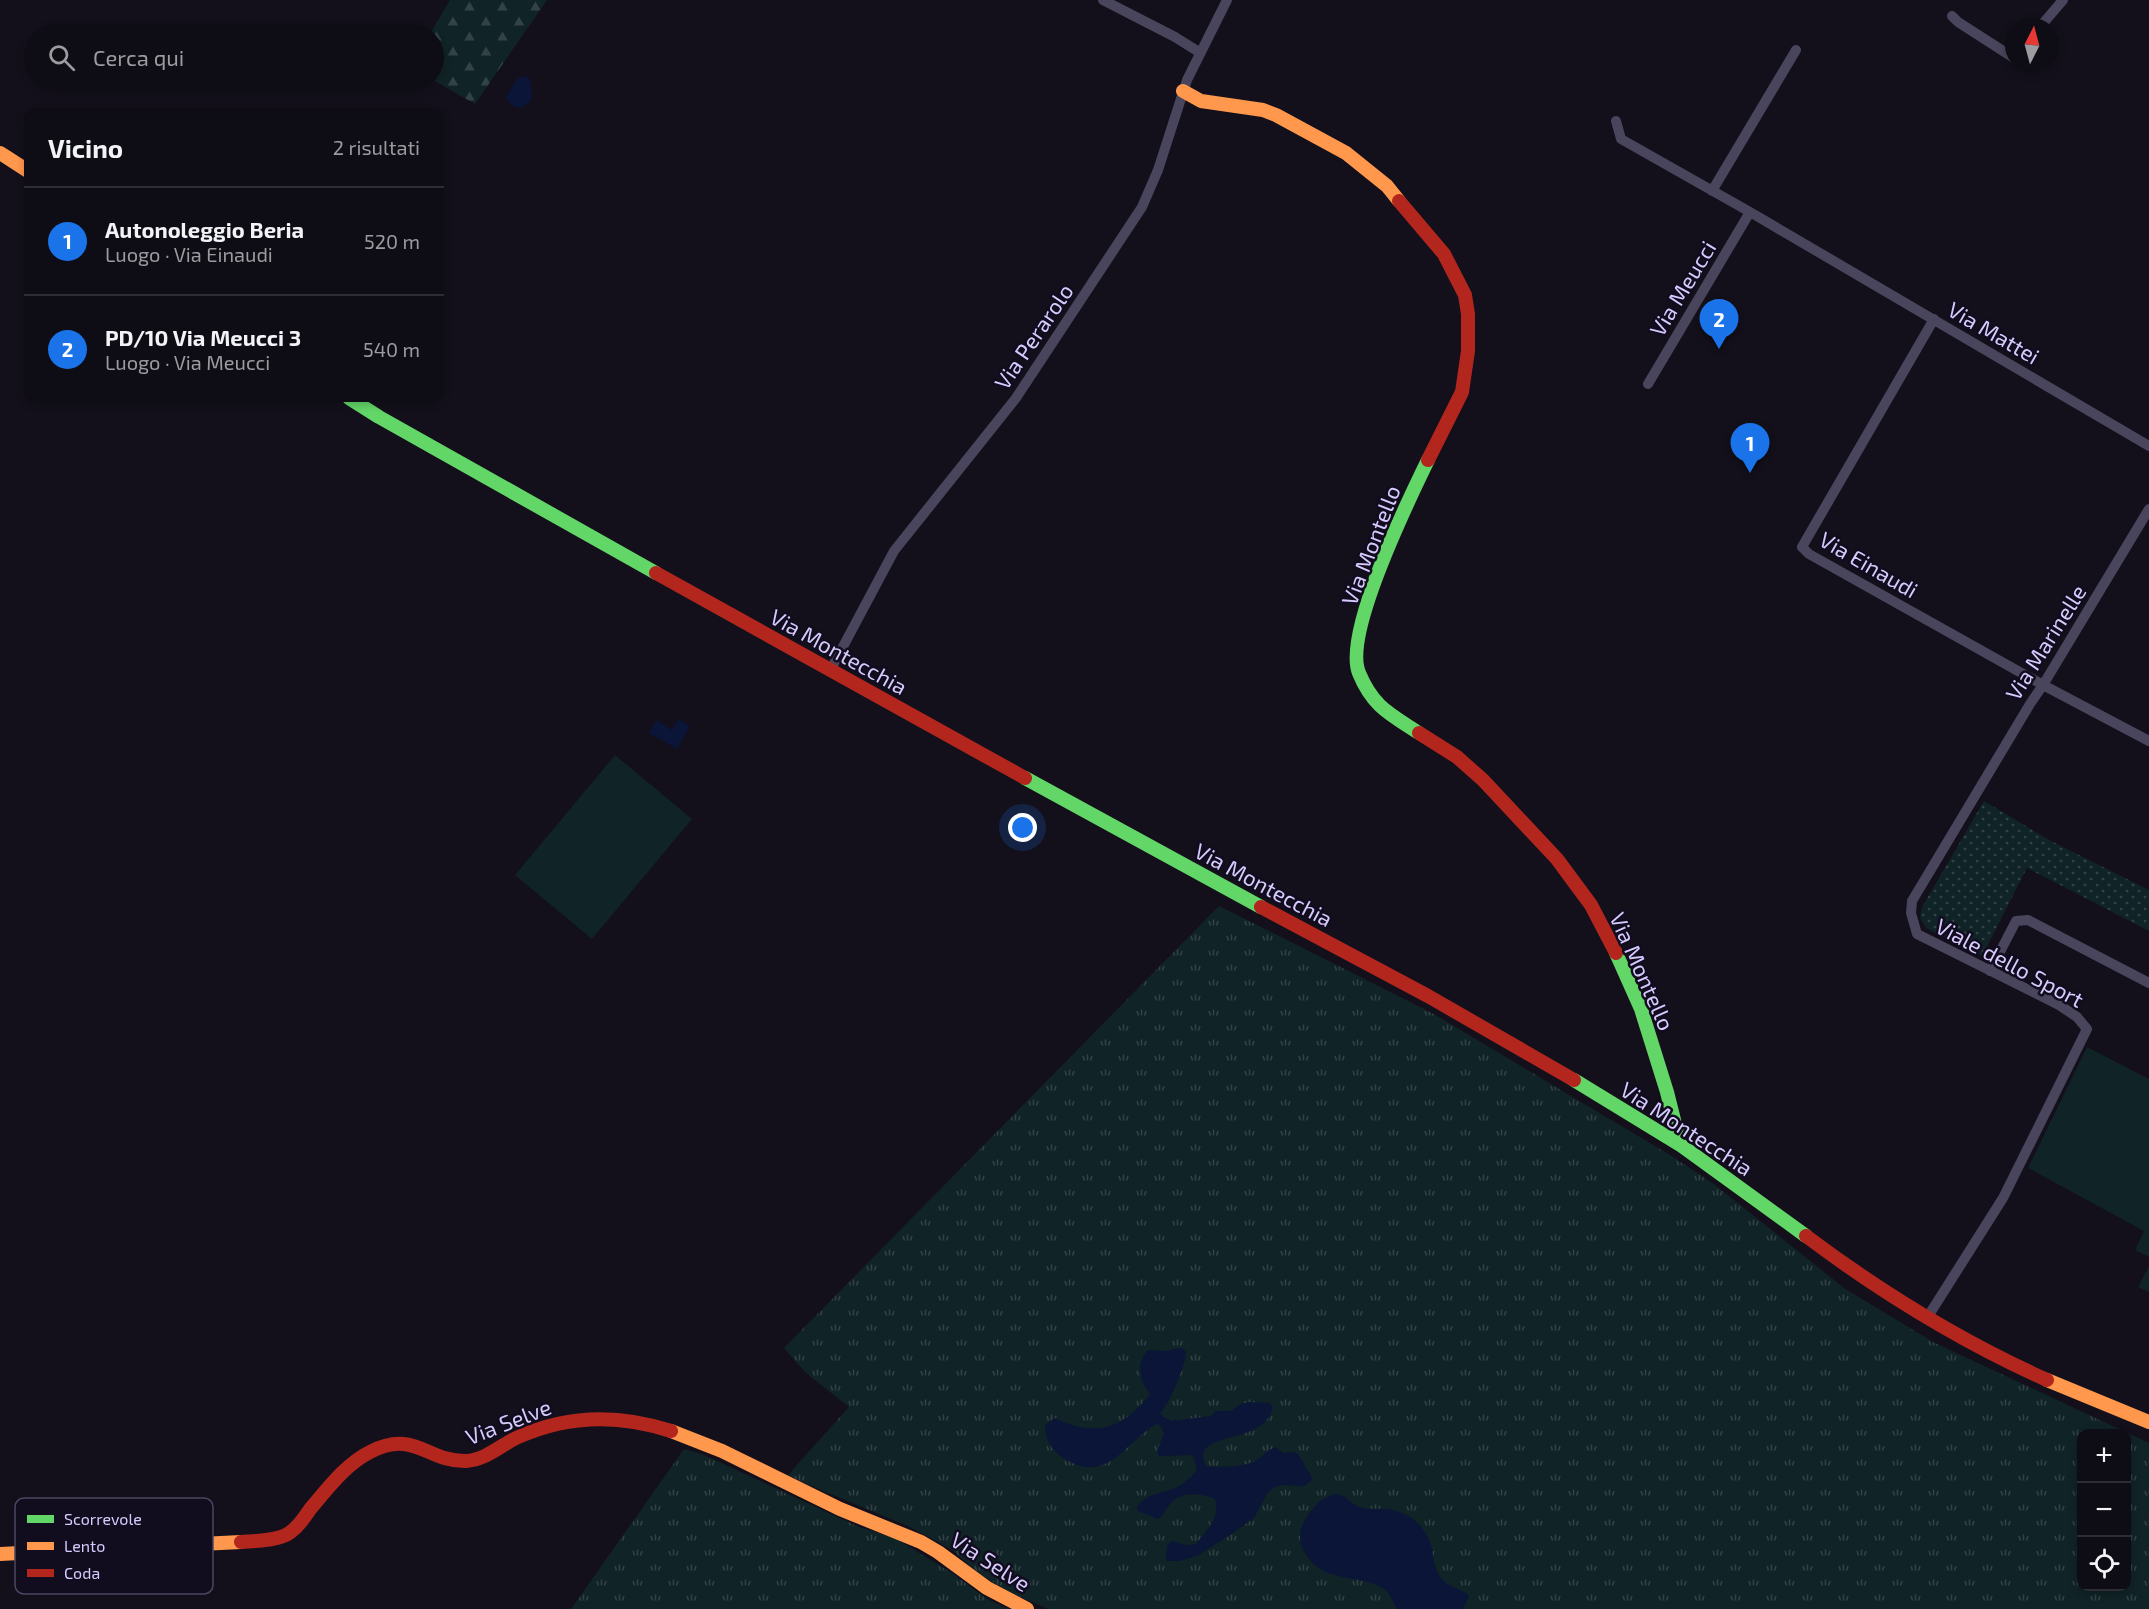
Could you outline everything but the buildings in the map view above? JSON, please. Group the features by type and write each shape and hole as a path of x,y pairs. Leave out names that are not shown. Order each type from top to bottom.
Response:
{"street":[{"path":"1102,0 1175,37 1199,52"},
{"name":"Via Perarolo","path":"830,671 894,551 1016,398 1142,207 1158,170 1183,91 1199,52 1227,0"},
{"path":"2048,18 2063,0"},
{"path":"1953,16 1958,22 2005,52"},
{"path":"1712,191 1796,50"},
{"name":"Via Montello","path":"1183,91 1201,101 1263,110 1346,153 1387,186 1444,254 1457,277 1465,295 1468,314 1468,351 1462,392 1421,474 1381,563 1362,624 1358,669 1374,701 1391,715 1457,757 1484,780 1557,859 1575,882 1622,964 1641,1009 1667,1092 1677,1132 1674,1140"},
{"name":"Via Mattei","path":"1616,120 1621,139 1820,252 2149,446"},
{"path":"0,153 24,168"},
{"name":"Via Meucci","path":"1648,384 1750,212"},
{"name":"Via Einaudi","path":"1934,319 1802,547 1809,554 2043,685 2149,741"},
{"name":"Via Montecchia","path":"355,402 830,671 1217,884 1412,986 1515,1045 1674,1140 1861,1277 1951,1333 2048,1380 2149,1422"},
{"name":"Via Marinelle","path":"1974,796 2149,509"},
{"name":"Viale dello Sport","path":"1927,1318 2002,1198 2087,1029 2077,1017 2059,1005 1917,934 1911,913 1912,901 1974,796"},
{"path":"1990,971 2016,921 2028,920 2149,983"},
{"name":"Via Selve","path":"213,1543 257,1541 286,1534 297,1526 336,1479 355,1461 374,1449 393,1444 413,1444 450,1459 471,1461 516,1438 564,1422 595,1418 662,1427 689,1436 842,1510 902,1532 934,1549 976,1581 1027,1609"},
{"name":"Via Selve","path":"0,1554 15,1553"}],"green space":[{"path":"450,0 547,0 475,104 444,86 444,24 436,24"},
{"path":"615,755 692,819 592,939 515,875"},
{"path":"1984,801 2051,841 2149,890 2149,931 2027,868 1982,956 1926,928 1920,918 1922,907"},
{"path":"1219,906 1432,1013 1670,1155 1714,1184 1844,1288 1933,1342 2119,1429 2077,1429 2077,1591 2131,1591 2131,1435 2149,1443 2149,1609 1048,1609 1007,1591 977,1572 952,1550 908,1526 788,1475 849,1407 806,1373 784,1348"},
{"path":"2087,1047 2149,1079 2149,1257 2135,1250 2144,1231 2028,1168"},
{"path":"2149,1266 2149,1292 2138,1287"},
{"path":"684,1449 704,1455 859,1527 895,1538 952,1573 987,1599 1008,1609 571,1609"}],"water":[{"path":"523,76 529,77 532,90 531,101 521,108 512,105 506,97 517,79"},
{"path":"678,719 690,726 677,749 649,733 656,720 672,730"},
{"path":"1178,1348 1186,1352 1183,1366 1160,1414 1171,1421 1211,1416 1216,1411 1231,1411 1249,1402 1269,1403 1273,1407 1267,1420 1257,1428 1208,1447 1203,1454 1206,1466 1244,1465 1276,1447 1283,1453 1298,1454 1312,1480 1304,1486 1280,1485 1273,1488 1268,1492 1254,1518 1230,1535 1197,1556 1179,1561 1166,1561 1167,1546 1171,1541 1186,1545 1196,1544 1204,1534 1216,1512 1215,1499 1203,1495 1185,1495 1174,1500 1158,1519 1138,1511 1137,1507 1151,1496 1173,1489 1189,1478 1197,1470 1193,1455 1159,1456 1157,1452 1164,1433 1160,1425 1156,1424 1114,1459 1103,1465 1091,1467 1078,1465 1055,1451 1047,1439 1045,1425 1055,1418 1083,1428 1107,1427 1119,1422 1140,1406 1150,1394 1140,1372 1144,1355 1148,1350 1167,1351"},
{"path":"1336,1494 1359,1507 1401,1512 1418,1523 1429,1540 1439,1575 1446,1583 1469,1596 1463,1609 1397,1609 1389,1594 1381,1587 1319,1569 1304,1551 1300,1536 1301,1528 1318,1503"}],"traffic: fast":[{"path":"355,402 656,573"},
{"path":"1419,733 1376,702 1359,673 1357,654 1360,629 1380,566 1428,460"},
{"path":"1025,778 1261,907"},
{"path":"1616,953 1641,1009 1667,1092 1677,1132 1674,1140"},
{"path":"1574,1080 1682,1146 1806,1236"}],"traffic: slow":[{"path":"1183,91 1201,101 1263,110 1276,115 1346,153 1387,186 1399,201"},
{"path":"0,153 24,168"},
{"path":"2047,1380 2149,1422"},
{"path":"671,1431 722,1451 840,1509 921,1542 987,1588 1027,1609"},
{"path":"213,1543 241,1542"},
{"path":"0,1554 15,1553"}],"traffic: jam":[{"path":"1399,201 1444,254 1465,295 1468,314 1468,351 1462,392 1428,460"},
{"path":"656,573 1025,778"},
{"path":"1419,733 1457,757 1483,780 1557,859 1591,905 1616,953"},
{"path":"1261,907 1428,996 1574,1080"},
{"path":"1806,1236 1863,1277 1922,1315 1983,1349 2047,1380"},
{"path":"241,1542 275,1538 290,1533 345,1470 361,1457 385,1446 410,1445 441,1457 466,1461 486,1455 535,1430 573,1421 632,1422 671,1431"}],"place":[{"name":"PD/10 Via Meucci 3","path":"1719,349"},
{"name":"Autonoleggio Beria","path":"1750,473"}]}
